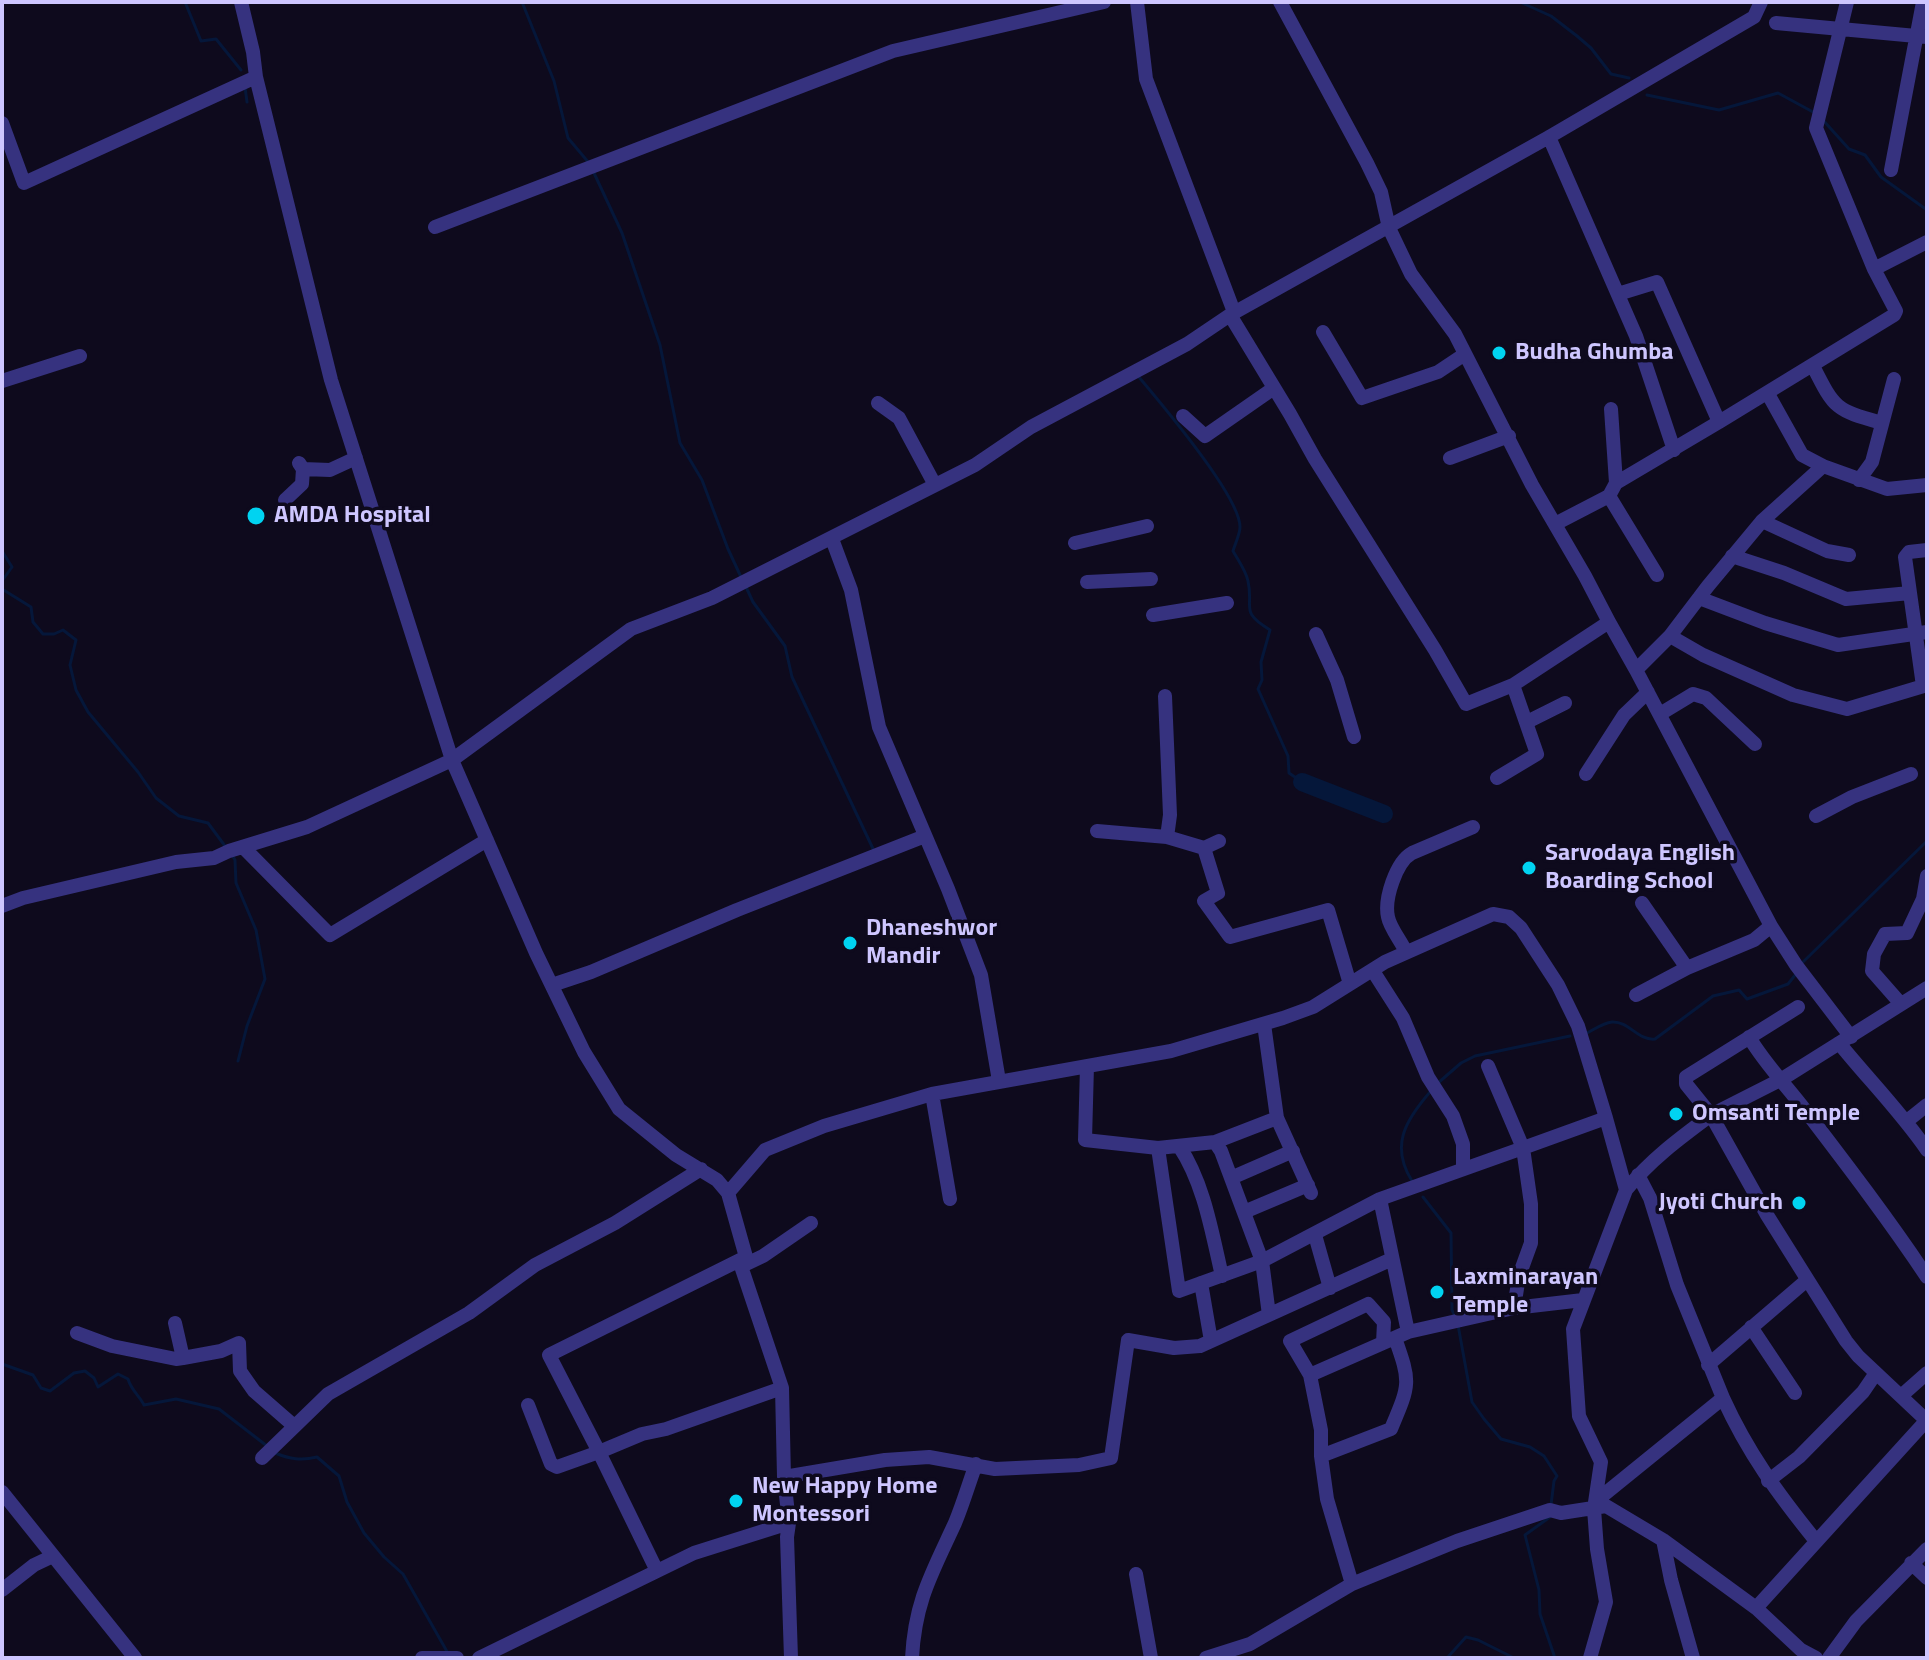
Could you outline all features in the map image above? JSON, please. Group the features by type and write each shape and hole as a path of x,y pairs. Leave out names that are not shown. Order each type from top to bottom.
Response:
{"street":[{"path":"241,2 256,77 331,380 452,760 584,1052 619,1109 676,1155 717,1180 728,1193 744,1262 782,1388 784,1477 789,1523 791,1658"},
{"path":"435,227 893,51 1104,2"},
{"path":"1137,2 1146,79 1232,314 1315,459 1466,704 1513,685 1609,622"},
{"path":"1280,2 1367,163 1381,192 1389,228 1416,283 1448,322 1532,485 1660,714 1771,926 1872,1084 1907,1121 1927,1150"},
{"path":"2,906 23,898 176,862 214,858 307,827 452,760 631,629 712,598 975,465 1031,427 1187,344 1232,314 1549,137 1754,17 1761,2"},
{"path":"1555,524 1894,315 1896,311 1874,269 1816,128 1847,2"},
{"path":"1891,170 1922,36 1923,2"},
{"path":"1776,23 1922,36"},
{"path":"2,123 24,183 256,77"},
{"path":"1549,137 1636,336 1674,450"},
{"path":"1874,269 1927,242"},
{"path":"1618,294 1657,282 1719,422"},
{"path":"1323,332 1362,398 1438,372 1465,354"},
{"path":"2,381 80,356"},
{"path":"1813,366 1826,393 1842,412 1882,423"},
{"path":"1859,480 1872,462 1894,379"},
{"path":"1183,416 1205,436 1274,388"},
{"path":"1768,394 1802,455 1823,466 1887,489 1927,485"},
{"path":"878,403 899,418 935,485"},
{"path":"1611,409 1612,490 1657,575"},
{"path":"1450,458 1509,436"},
{"path":"285,500 302,484 301,466 330,470 356,458"},
{"path":"1636,670 1670,636 1762,521 1823,466"},
{"path":"1762,521 1827,551 1849,555"},
{"path":"1075,543 1147,526"},
{"path":"832,539 851,590 879,727 981,975 999,1081"},
{"path":"1670,636 1703,655 1793,695 1847,709 1925,685 1922,633 1910,593 1905,557 1909,552 1927,550"},
{"path":"1732,556 1784,573 1846,599 1910,593"},
{"path":"1087,582 1151,579"},
{"path":"1699,598 1765,623 1838,645 1922,633"},
{"path":"1153,615 1227,603"},
{"path":"1316,634 1337,680 1354,737"},
{"path":"1497,778 1537,754 1513,685"},
{"path":"1586,774 1624,715 1648,692"},
{"path":"1660,714 1693,694 1706,698 1755,744"},
{"path":"1165,696 1170,815 1167,837"},
{"path":"1527,722 1565,703"},
{"path":"1816,816 1852,797 1911,774"},
{"path":"1406,952 1388,916 1390,892 1398,867 1412,853 1473,827"},
{"path":"1097,831 1167,837 1204,848 1219,841"},
{"path":"552,985 925,836"},
{"path":"244,848 330,935 487,840"},
{"path":"1204,848 1218,893 1204,901 1230,937 1328,910 1350,984"},
{"path":"1901,1004 1872,971 1874,954 1885,934 1907,933 1923,899 1927,876"},
{"path":"1642,903 1687,968"},
{"path":"728,1193 765,1150 867,1112 932,1094 1128,1061 1264,1024 1313,1007 1406,952 1493,914 1509,917 1531,941 1578,1026 1626,1190"},
{"path":"1636,995 1687,968 1754,940 1771,926"},
{"path":"1373,971 1403,1018 1431,1084 1453,1116 1463,1144 1463,1168"},
{"path":"1590,1658 1606,1602 1597,1549 1595,1505 1601,1462 1579,1416 1573,1329 1626,1190 1673,1143 1711,1115 1782,1079 1927,988"},
{"path":"1756,1608 1927,1421 1846,1341 1767,1215 1711,1115 1686,1084 1686,1077 1798,1007"},
{"path":"1244,1212 1310,1189 1277,1118 1264,1024"},
{"path":"1749,1037 1767,1067 1782,1079 1927,1277"},
{"path":"1087,1066 1085,1140 1158,1148 1215,1142 1277,1118"},
{"path":"1488,1066 1523,1148 1531,1204 1531,1243 1519,1276 1514,1308"},
{"path":"932,1094 950,1199"},
{"path":"1907,1121 1927,1105"},
{"path":"1158,1148 1179,1291 1262,1261 1380,1199 1606,1118"},
{"path":"1215,1142 1262,1261 1269,1315"},
{"path":"1179,1146 1190,1162 1200,1192 1222,1276"},
{"path":"1231,1178 1293,1151"},
{"path":"262,1458 328,1394 469,1313 535,1265 615,1223 701,1169"},
{"path":"1638,1175 1650,1198 1677,1285 1708,1365 1735,1424 1768,1481 1816,1541"},
{"path":"1380,1199 1392,1259 1395,1338"},
{"path":"657,1571 550,1353 744,1262 763,1256 811,1223"},
{"path":"1315,1235 1330,1288"},
{"path":"784,1477 885,1460 929,1457 995,1469 1037,1469 1111,1458 1128,1340 1174,1348 1200,1346 1392,1259"},
{"path":"1708,1365 1807,1280"},
{"path":"1201,1283 1211,1341"},
{"path":"1310,1375 1395,1338 1514,1308 1583,1300"},
{"path":"1321,1456 1391,1429 1403,1401 1409,1377 1395,1338 1368,1304 1290,1341 1310,1375 1321,1430 1321,1456 1327,1499 1352,1584"},
{"path":"175,1323 183,1358"},
{"path":"1751,1327 1795,1393"},
{"path":"77,1333 112,1346 176,1359 221,1351 239,1343 240,1371 254,1391 293,1425"},
{"path":"1768,1481 1799,1457 1863,1392 1876,1373"},
{"path":"1901,1396 1927,1373"},
{"path":"528,1405 551,1464 557,1467 642,1434 666,1429 782,1388"},
{"path":"1595,1505 1723,1398"},
{"path":"912,1658 913,1630 926,1581 956,1520 976,1464"},
{"path":"2,1492 135,1658"},
{"path":"1206,1658 1250,1644 1352,1584 1457,1541 1537,1513 1550,1510 1561,1513 1595,1505 1606,1506 1663,1540 1756,1608 1801,1650 1816,1658"},
{"path":"479,1658 694,1553 789,1523"},
{"path":"1663,1540 1693,1658"},
{"path":"1829,1658 1856,1621 1927,1549"},
{"path":"2,1590 34,1565 53,1556"},
{"path":"1911,1563 1927,1578"},
{"path":"1136,1574 1151,1658"},
{"path":"422,1658 457,1658"}],"waterway":[{"path":"185,2 201,41 216,39 241,70"},
{"path":"522,2 554,81 568,138 589,163"},
{"path":"1520,2 1551,16 1577,36 1591,48 1611,74 1629,78"},
{"path":"245,87 247,102"},
{"path":"1647,95 1719,110 1778,93 1813,112"},
{"path":"1822,119 1849,149 1865,155 1881,177 1927,210"},
{"path":"594,173 622,233 660,345 680,443 702,480 741,577"},
{"path":"1138,376 1214,473 1237,513 1240,530 1233,551 1247,577 1251,614 1270,630 1261,662 1262,680 1258,689 1288,756 1289,773 1302,782"},
{"path":"2,551 12,567 2,581"},
{"path":"746,587 753,602 785,646 792,677 875,853"},
{"path":"2,589 31,607 33,622 43,634 63,630 76,640 70,665 76,690 88,712 156,798 179,816 208,823 225,846"},
{"path":"1302,782 1384,814"},
{"path":"1803,962 1927,841"},
{"path":"232,855 236,883 256,930 265,979 238,1061"},
{"path":"1587,1033 1612,1022 1655,1039 1713,996 1739,990 1747,999 1788,984 1796,974"},
{"path":"1438,1083 1461,1063 1475,1056 1570,1036"},
{"path":"1412,1181 1402,1156 1403,1134 1430,1092"},
{"path":"1423,1197 1451,1233 1452,1310 1456,1318"},
{"path":"1458,1325 1472,1402 1501,1439 1530,1447 1544,1456 1557,1476 1551,1505"},
{"path":"2,1364 33,1375 41,1388 50,1391 74,1373 85,1371 94,1378 98,1387 118,1374 128,1379 144,1405 176,1399 219,1409 267,1446"},
{"path":"275,1453 296,1459 317,1457 339,1476 347,1502 364,1533 403,1574 449,1655"},
{"path":"1550,1517 1525,1535 1539,1590 1540,1614 1555,1658"},
{"path":"1447,1658 1466,1637 1514,1658"}],"place":[{"name":"Budha Ghumba","path":"1499,353"},
{"name":"AMDA Hospital","path":"256,516"},
{"name":"Sarvodaya English Boarding School","path":"1529,868"},
{"name":"Dhaneshwor Mandir","path":"850,943"},
{"name":"Omsanti Temple","path":"1676,1114"},
{"name":"Jyoti Church","path":"1799,1203"},
{"name":"Laxminarayan Temple","path":"1437,1292"},
{"name":"New Happy Home Montessori","path":"736,1501"}]}
